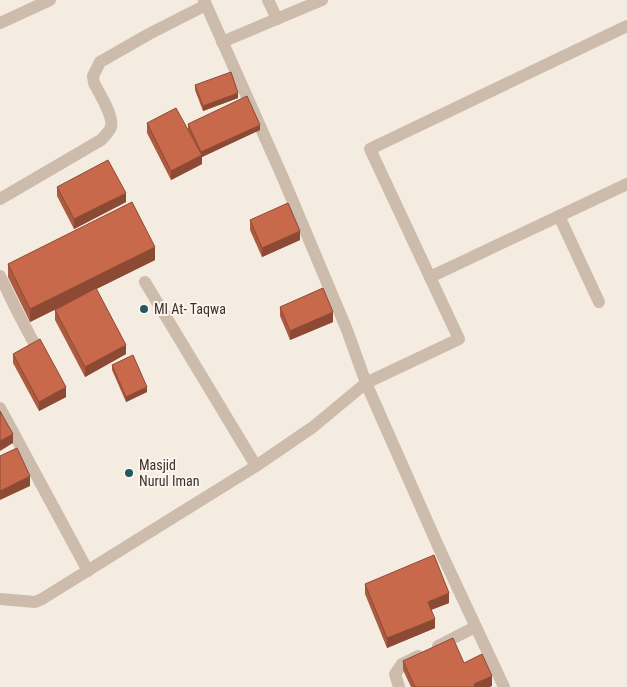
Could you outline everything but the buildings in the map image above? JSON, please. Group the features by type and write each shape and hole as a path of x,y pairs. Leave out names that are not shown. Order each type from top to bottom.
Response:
{"street":[{"path":"0,23 50,0"},
{"path":"268,0 277,18"},
{"path":"222,42 322,0"},
{"path":"0,199 101,140 107,134 112,120 94,83 93,76 100,62 205,3 283,178 366,383 438,548 504,687"},
{"path":"0,599 35,602 42,599 256,466 313,427 366,383 460,338 370,149 627,26"},
{"path":"430,277 627,184"},
{"path":"559,216 599,302"},
{"path":"0,276 34,343"},
{"path":"145,282 256,466"},
{"path":"0,408 88,571"},
{"path":"399,687 394,674 402,664 476,627"}],"place":[{"name":"MI At- Taqwa","path":"144,309"},
{"name":"Masjid Nurul Iman","path":"129,473"}]}
